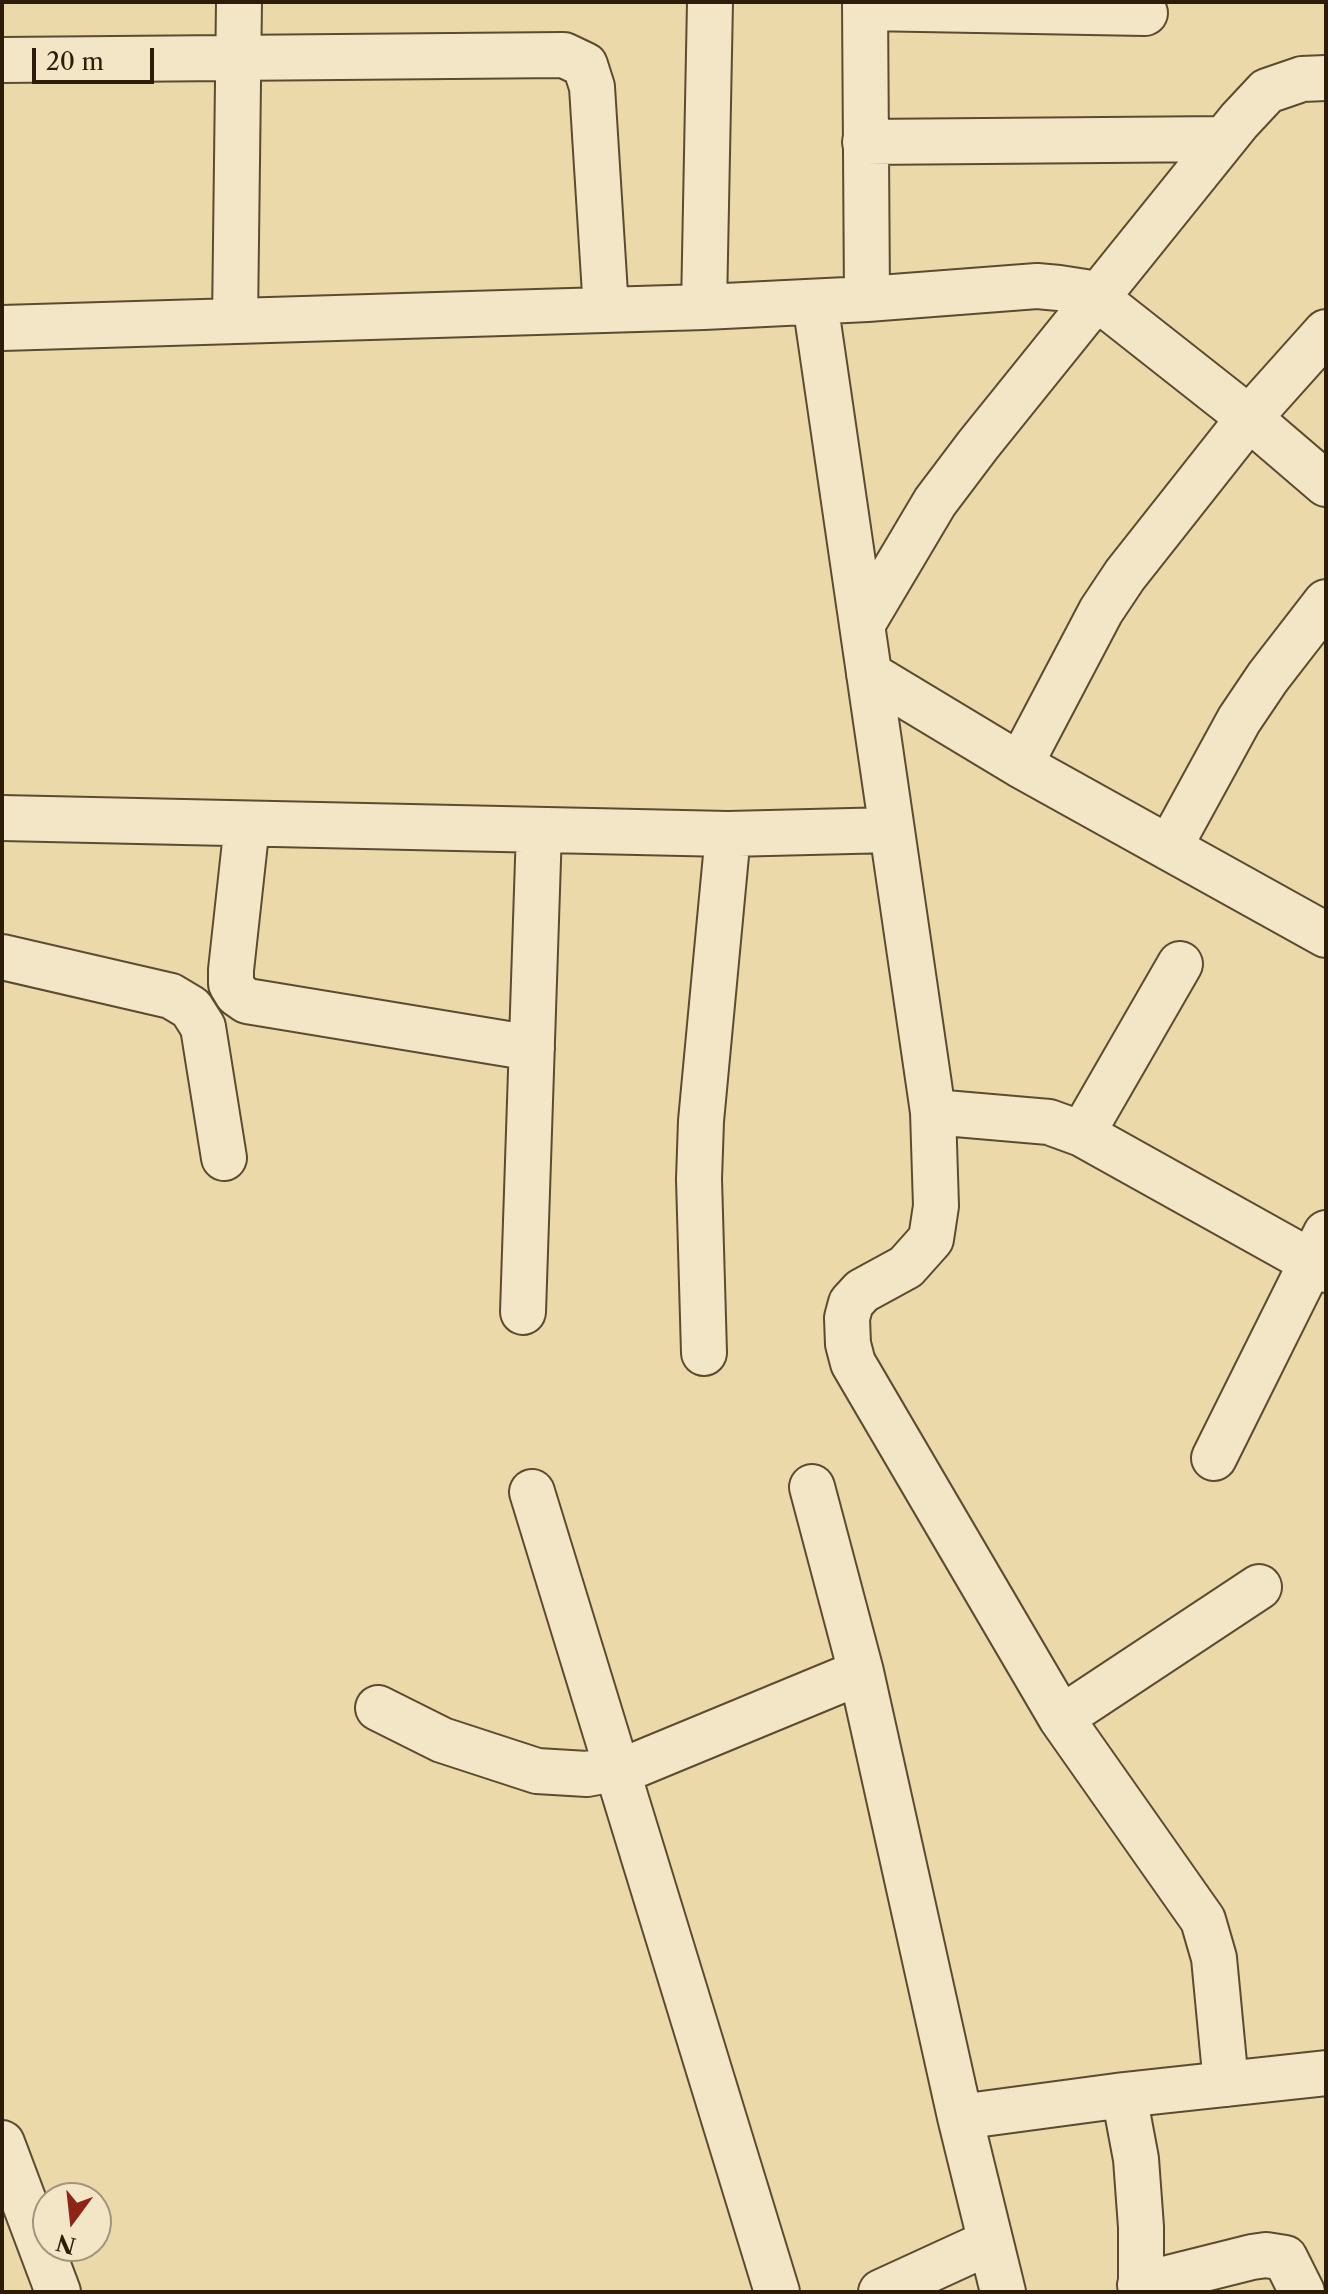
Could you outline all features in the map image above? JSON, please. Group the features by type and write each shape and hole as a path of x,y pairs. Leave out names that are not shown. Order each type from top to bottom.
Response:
{"street":[{"path":"235,321 239,2"},
{"path":"704,307 710,2"},
{"path":"867,299 865,5 1145,13"},
{"path":"2,60 564,55 585,65 592,87 606,310"},
{"path":"862,625 935,502 1224,139 1267,91 1302,79 1326,78"},
{"path":"865,142 1224,139"},
{"path":"2,328 704,307 1037,286 1085,292 1098,299 1249,418 1326,484"},
{"path":"815,302 933,1112 936,1206 931,1239 906,1267 862,1291 851,1303 847,1318 848,1344 853,1363 1061,1718 1203,1920 1214,1958 1226,2084"},
{"path":"1020,765 1101,611 1125,575 1249,418 1326,332"},
{"path":"1169,848 1239,720 1326,602"},
{"path":"869,674 1020,765 1326,935"},
{"path":"2,818 728,834 892,830"},
{"path":"247,824 231,970 231,984 237,994 247,1001 532,1048"},
{"path":"523,1312 539,830"},
{"path":"704,1353 699,1179 701,1121 728,834"},
{"path":"2,957 171,996 191,1008 203,1027 224,1158"},
{"path":"1082,1134 1180,964"},
{"path":"933,1112 1049,1122 1082,1134 1321,1255 1214,1458"},
{"path":"812,1487 861,1672 960,2117 1003,2292"},
{"path":"532,1492 777,2292"},
{"path":"1061,1718 1259,1587"},
{"path":"378,1708 442,1740 537,1771 587,1774 636,1765 861,1672"},
{"path":"960,2117 1326,2073"},
{"path":"1124,2095 1136,2159 1141,2227 1140,2288 1266,2255 1285,2258 1302,2292"},
{"path":"2,2143 58,2292"},
{"path":"881,2292 990,2242"}]}
